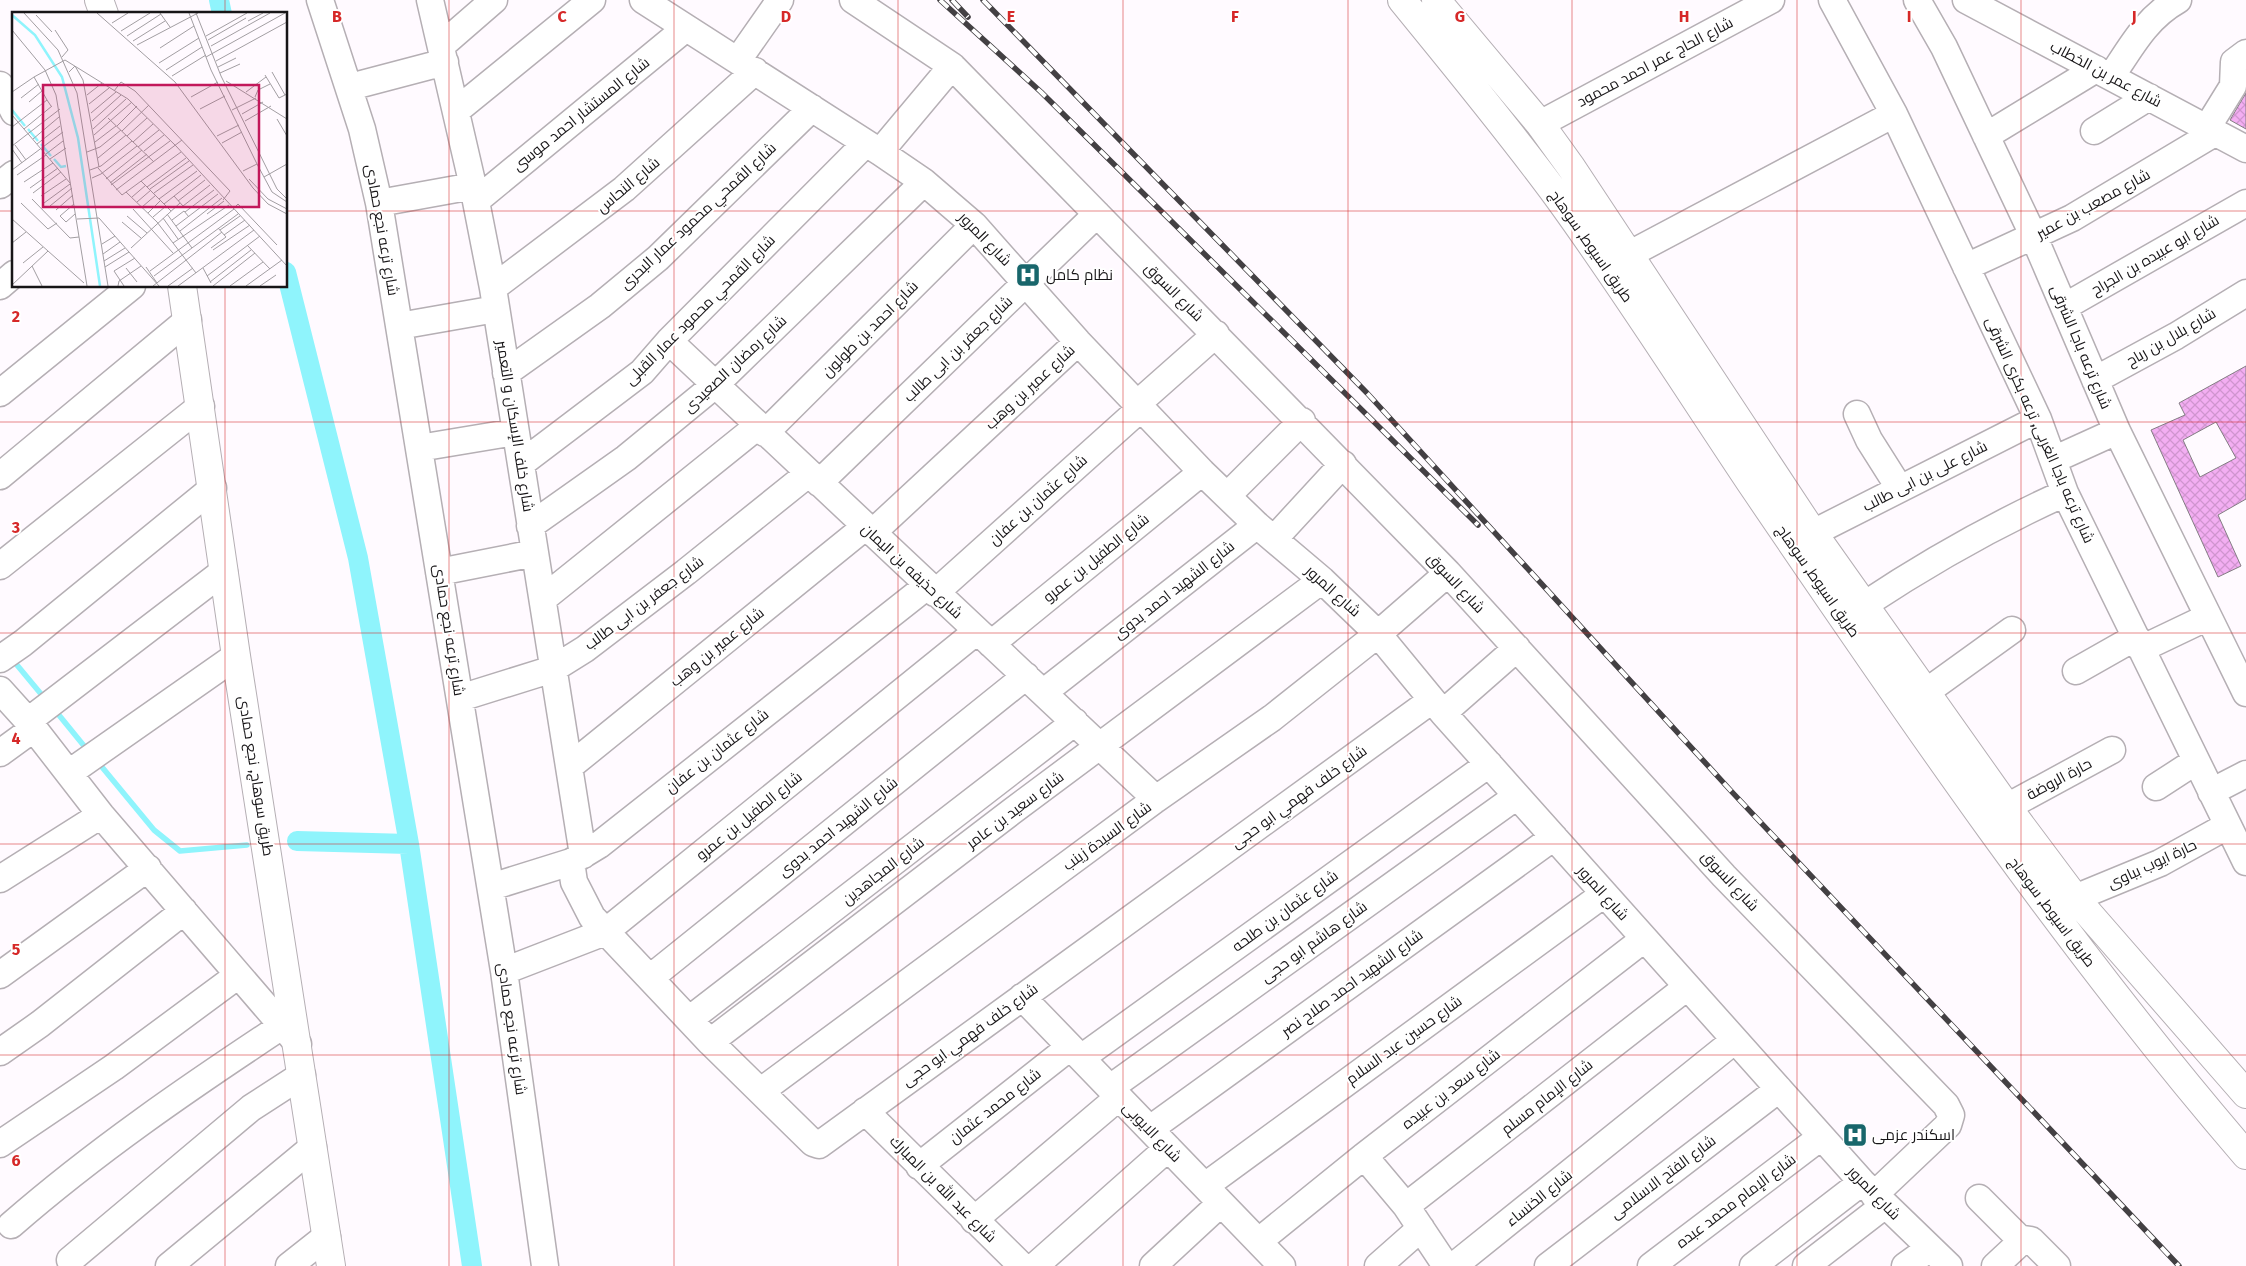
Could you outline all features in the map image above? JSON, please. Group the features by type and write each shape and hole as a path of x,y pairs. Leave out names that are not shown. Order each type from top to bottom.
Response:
{"main road":[{"path":"99,0 103,12"},
{"name":"طريق اسيوط, سوهاج","path":"1402,0 1496,116 1590,243 1800,555 1969,799 2179,1077 2246,1154"},
{"name":"طريق اسيوط, سوهاج","path":"1436,0 1540,124 1630,254 1813,533 2007,807 2075,898 2246,1094"},
{"path":"1455,65 1463,68 1471,64 1475,56 1475,47"},
{"path":"1496,116 1497,109 1502,102 1509,98 1518,98"},
{"name":"طريق سوهاج, نجع حمادى","path":"182,288 201,406 290,1035 302,1075 331,1266"}],"street":[{"name":"شارع ترعه نجع حمادى","path":"320,0 350,87 379,203 491,887 545,1266"},
{"name":"شارع خلف الإسكان و التعمير","path":"430,0 475,193 495,299 515,432 522,463 530,526 544,598 569,767 577,859"},
{"path":"350,87 443,54 494,0"},
{"path":"456,111 592,0"},
{"name":"شارع المرور","path":"643,0 873,147 924,182 974,225 1078,342 1202,472 1265,532 1322,580 1378,634 1437,706 1821,1137 1874,1194 1948,1266"},
{"path":"746,66 780,0"},
{"name":"شارع السوق","path":"853,0 952,66 1302,421 1448,573 1724,876 1950,1110 1951,1120 1948,1125 1874,1194"},
{"name":"شارع الحاج عمر احمد محمود","path":"1540,124 1771,0"},
{"name":"شارع ترعه باجا الغربى, ترعه بكرى الشرقى","path":"1832,0 1894,114 2038,419 2065,493 2246,862"},
{"name":"شارع ترعه باجا الشرقى","path":"1917,0 1933,26 2034,237 2117,431 2246,693"},
{"path":"1986,136 2104,73 2154,16 2178,0"},
{"name":"شارع عمر بن الخطاب","path":"1973,1 2246,149"},
{"name":"شارع المستشار احمد موسى","path":"475,193 686,28"},
{"path":"2211,130 2233,86 2234,62 2246,53"},
{"name":"شارع النحاس","path":"495,299 624,189 746,66"},
{"name":"شارع القمحي محمود عمار القبلى","path":"522,463 636,376 657,357 669,341 873,147 952,66"},
{"path":"0,86 12,108"},
{"path":"2094,131 2149,97"},
{"name":"شارع القمحي محمود عمار البحرى","path":"506,373 600,306 658,258 812,108"},
{"path":"1630,254 1894,114"},
{"name":"شارع مصعب بن عمير","path":"1966,267 2072,218 2211,130"},
{"path":"0,185 12,176"},
{"name":"شارع رمضان الصعيدى","path":"530,526 626,458 715,385 924,182"},
{"path":"379,203 475,193"},
{"name":"شارع ابو عبيده بن الجراح","path":"2064,307 2246,203"},
{"name":"شارع جعفر بن ابى طالب","path":"460,698 553,669 619,624 814,478 1097,214"},
{"name":"شارع احمد بن طولون","path":"544,598 762,430 974,225"},
{"path":"0,286 12,276"},
{"path":"0,394 130,288"},
{"name":"شارع بلال بن رباح","path":"2095,380 2176,336 2246,294"},
{"path":"399,326 495,299"},
{"path":"0,476 188,320"},
{"name":"شارع عثمان بن عفان","path":"491,887 577,859 931,589 1139,406 1216,334"},
{"name":"شارع حذيفه بن اليمان","path":"669,341 1156,800"},
{"name":"شارع عمير بن وهب","path":"569,767 868,530 1078,342"},
{"path":"0,566 201,406"},
{"path":"1857,414 1874,449 1900,489"},
{"name":"شارع على بن ابى طالب","path":"1813,533 2038,419"},
{"path":"1227,496 1302,421"},
{"path":"2053,460 2117,431"},
{"path":"419,448 515,432"},
{"name":"شارع الشهيد احمد بدوى","path":"650,978 1035,684 1265,532 1343,464"},
{"name":"شارع الطفيل بن عمرو","path":"504,971 605,932 984,638 1202,472"},
{"path":"0,659 23,644 212,488"},
{"path":"1864,605 1965,541 2065,493"},
{"path":"439,572 535,553"},
{"path":"0,753 31,725 224,570"},
{"name":"شارع السيدة زينب","path":"760,1091 1156,800 1272,718 1378,634 1448,573"},
{"name":"شارع سعيد بن عامر","path":"710,1042 1322,580"},
{"path":"2076,671 2139,643 2208,617"},
{"path":"1926,692 2012,630"},
{"name":"شارع خلف فهمي ابو حجى","path":"577,859 574,882 592,917 710,1042 817,1145 1022,997 1437,706 1516,648"},
{"path":"69,774 236,656"},
{"path":"0,690 31,725 101,815 148,868 237,976 290,1035 133,1127 47,1194 11,1225"},
{"name":"شارع المجاهدين","path":"690,1020 1075,722"},
{"name":"حارة الروضة","path":"2007,807 2112,750"},
{"path":"2156,787 2196,761"},
{"name":"شارع عثمان بن طلحه","path":"1076,1052 1489,764"},
{"path":"2211,792 2246,774"},
{"name":"شارع هاشم ابو حجى","path":"974,1220 1115,1093 1517,796"},
{"path":"0,879 101,815"},
{"name":"حارة ايوب بباوى","path":"2075,898 2160,863 2227,826"},
{"name":"شارع الشهيد احمد صلاح نصر","path":"1150,1129 1554,837"},
{"path":"0,975 148,868"},
{"name":"شارع حسين عبد السلام","path":"1153,1266 1213,1194 1604,894"},
{"path":"0,1052 55,1012 184,911"},
{"name":"شارع سعد بن عبيده","path":"1270,1258 1364,1156 1644,939"},
{"path":"0,1144 114,1067 237,976"},
{"name":"شارع الإمام مسلم","path":"1406,1206 1687,987"},
{"name":"شارع الايوبى","path":"1022,997 1213,1194 1270,1258"},
{"name":"شارع الخنساء","path":"1364,1156 1406,1206 1446,1264 1455,1265 1735,1040"},
{"name":"شارع محمد عثمان","path":"919,1166 1076,1052"},
{"path":"70,1260 244,1114 302,1075"},
{"name":"شارع الفتح الاسلامى","path":"1548,1266 1778,1089"},
{"name":"شارع عبد الله بن المبارك","path":"864,1111 1022,1266"},
{"name":"شارع الإمام محمد عبده","path":"1651,1266 1821,1137"},
{"path":"169,1266 313,1147"},
{"path":"1035,1266 1168,1148"},
{"path":"1753,1266 1874,1194"},
{"path":"1806,1266 1874,1194"},
{"path":"1979,1198 2021,1240 2031,1240 2057,1266"},
{"path":"1378,1266 1421,1228"},
{"path":"289,1266 327,1236"},
{"path":"1995,1266 2021,1240"},
{"path":"1905,1266 1930,1248"}],"building":[{"path":"2246,93 2246,129 2230,120"},
{"path":"2246,366 2246,499 2218,515 2241,566 2218,577 2151,430 2185,415 2179,403","holes":["2216,422 2236,458 2200,477 2183,440"]}],"waterway":[{"path":"219,0 222,12"},
{"path":"288,280 358,558 409,844 472,1266"},
{"path":"12,659 46,700"},
{"path":"54,709 89,752"},
{"path":"97,761 154,830 180,851 247,845"},
{"path":"297,841 409,844"}],"railway":[{"path":"940,0 1041,92 1478,525"},
{"path":"952,0 968,17"},
{"path":"983,0 1367,393 1732,792 2179,1266"}],"place":[{"name":"نظام كامل","path":"1028,275"},
{"name":"اسكندر عزمى","path":"1855,1135"}]}
